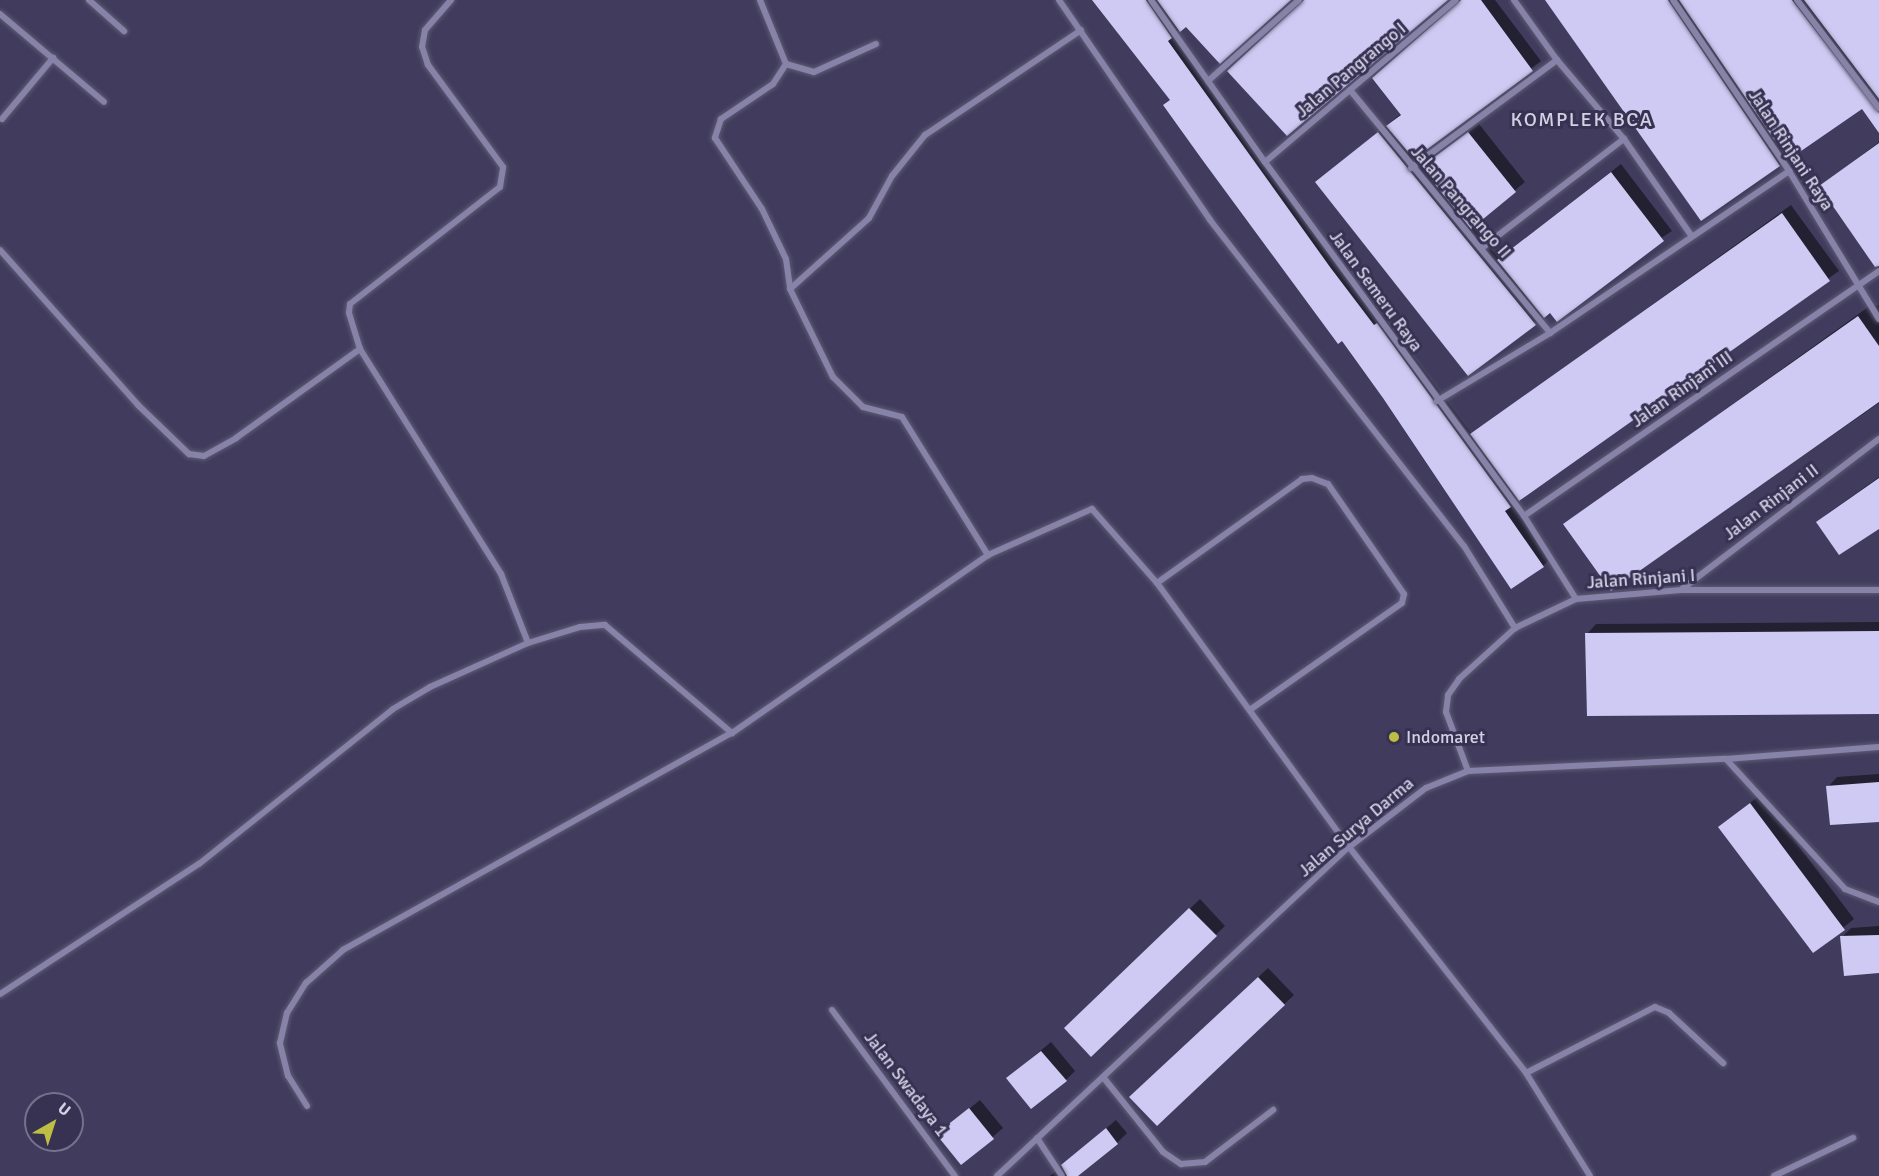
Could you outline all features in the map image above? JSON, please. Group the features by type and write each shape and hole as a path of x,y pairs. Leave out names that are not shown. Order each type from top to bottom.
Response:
{"street":[{"path":"89,0 124,31"},
{"path":"451,0 425,30 422,47 428,65 503,167 500,187 350,304 349,313 360,348 501,574 528,644"},
{"path":"760,0 786,64"},
{"path":"1059,0 1210,220 1464,546 1515,628"},
{"name":"Jalan Semeru Raya","path":"1152,0 1264,162 1437,401 1524,516 1576,599"},
{"path":"1208,81 1299,0"},
{"name":"Jalan Pangrango I","path":"1264,162 1456,0"},
{"path":"1514,0 1557,60 1624,139 1691,235"},
{"name":"Jalan Rinjani Raya","path":"1673,0 1789,171 1857,287 1879,319"},
{"path":"1797,0 1879,108"},
{"path":"0,14 104,102"},
{"path":"790,289 869,218 892,176 925,135 1081,30"},
{"path":"786,64 814,72 876,44"},
{"path":"2,119 53,58"},
{"path":"1411,168 1557,60"},
{"path":"786,64 773,84 721,119 715,138 762,209 786,259 790,289 833,377 863,407 902,417 988,555"},
{"name":"Jalan Pangrango II","path":"1350,90 1411,168 1483,247 1550,333"},
{"path":"1483,247 1624,139"},
{"path":"1437,401 1550,333 1691,235 1789,171"},
{"path":"0,250 138,405 189,454 204,456 236,438 360,348"},
{"name":"Jalan Rinjani III","path":"1524,516 1879,271"},
{"name":"Jalan Rinjani II","path":"1681,590 1879,439"},
{"path":"1157,583 1302,479 1312,478 1328,484 1404,594 1402,603 1251,709"},
{"path":"307,1107 288,1076 280,1043 287,1013 306,983 343,950 732,733 988,555 1092,509 1157,583 1251,709 1349,847 1526,1073 1590,1176"},
{"name":"Jalan Rinjani I","path":"1468,771 1446,712 1448,695 1459,679 1515,628 1576,599 1681,590 1879,590"},
{"path":"0,994 199,864 393,708 429,687 528,644 580,627 605,625 732,733"},
{"name":"Jalan Surya Darma","path":"997,1176 1349,847 1418,793 1468,771 1726,759 1879,747"},
{"path":"1726,759 1845,889 1879,902"},
{"path":"1526,1073 1655,1007 1669,1013 1723,1063"},
{"name":"Jalan Swadaya 1","path":"832,1010 955,1176"},
{"path":"1103,1077 1163,1152 1181,1164 1205,1162 1273,1110"},
{"path":"1037,1138 1062,1176"},
{"path":"1774,1176 1853,1138"}],"building":[{"path":"1092,0 1146,0 1172,38 1168,41 1330,267 1374,325 1377,323 1511,507 1505,511 1544,567 1511,589 1383,398 1342,341 1338,344 1201,158 1163,105 1170,100"},
{"path":"1157,0 1291,0 1220,64 1186,27 1180,32"},
{"path":"1304,0 1448,0 1287,136 1227,71"},
{"path":"1461,0 1481,0 1533,71 1414,159 1386,126 1401,115 1372,78"},
{"path":"1545,0 1668,0 1780,166 1701,221"},
{"path":"1679,0 1792,0 1879,113 1879,133 1862,109 1788,160"},
{"path":"1804,0 1879,0 1879,99"},
{"path":"1378,132 1536,325 1468,376 1315,182"},
{"path":"1468,132 1516,192 1471,229 1421,167"},
{"path":"1879,143 1879,266 1875,267 1819,186"},
{"path":"1611,172 1664,241 1557,322 1550,313 1544,318 1497,260"},
{"path":"1782,213 1830,281 1519,501 1470,434"},
{"path":"1858,316 1879,346 1879,402 1611,591 1563,524"},
{"path":"1879,478 1879,529 1839,555 1816,522"},
{"path":"1879,631 1879,714 1587,716 1585,633"},
{"path":"1879,782 1879,822 1830,825 1826,786"},
{"path":"1750,803 1845,930 1813,953 1718,827"},
{"path":"1189,908 1217,936 1091,1057 1064,1028"},
{"path":"1879,935 1879,973 1844,976 1840,936"},
{"path":"1258,977 1285,1005 1157,1126 1129,1097"},
{"path":"1041,1051 1067,1081 1031,1109 1006,1078"},
{"path":"969,1108 994,1139 961,1165 936,1134"},
{"path":"1106,1128 1118,1144 1078,1176 1067,1176 1061,1165"}],"place":[{"name":"Indomaret","path":"1394,737"}],"district":[{"name":"KOMPLEK BCA","path":"1582,119"}]}
